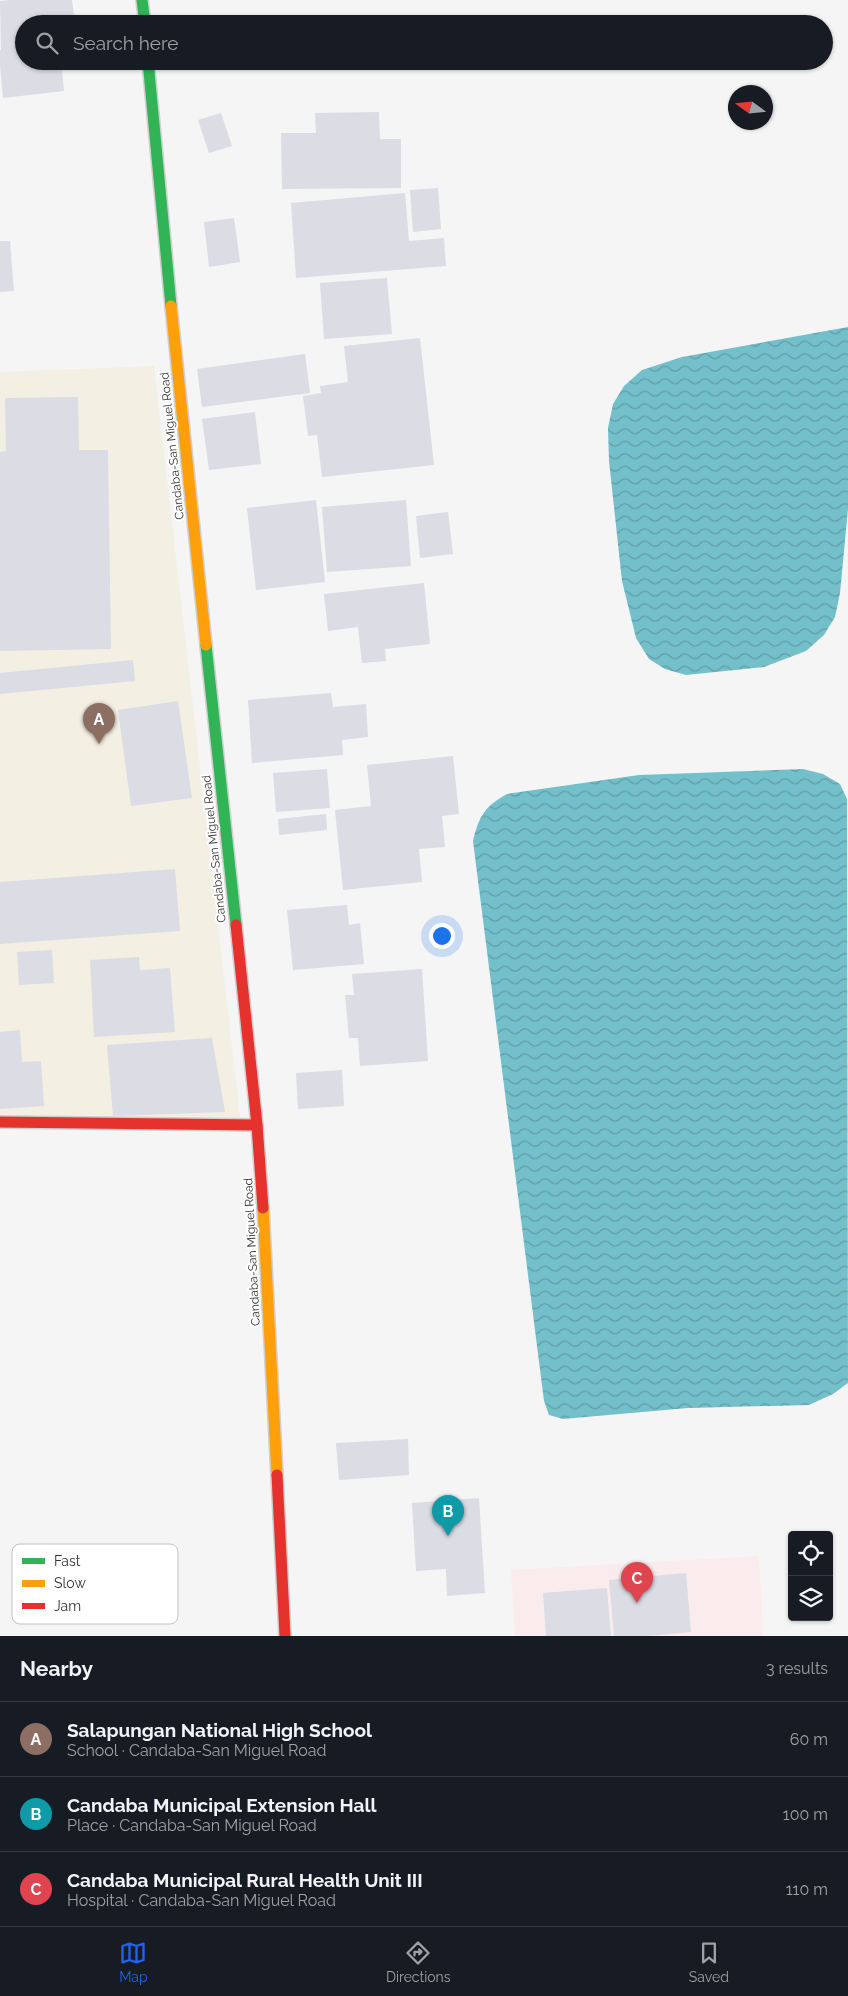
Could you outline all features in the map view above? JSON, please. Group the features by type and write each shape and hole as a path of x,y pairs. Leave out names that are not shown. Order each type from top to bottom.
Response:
{"main road":[{"path":"142,0 143,15"},
{"name":"Candaba-San Miguel Road","path":"149,70 176,358 257,1125 264,1216 285,1636"},
{"path":"0,1122 257,1125"}],"shaded area":[{"path":"154,366 240,1117 0,1120 0,372"},
{"path":"759,1556 763,1636 515,1636 511,1570"}],"water":[{"path":"848,327 848,509 840,593 835,617 824,635 806,651 764,667 686,675 665,669 649,659 636,638 622,581 609,461 608,428 613,404 624,386 642,370 682,357"},
{"path":"803,769 823,774 840,784 847,799 848,1383 833,1394 809,1405 688,1408 563,1419 549,1415 544,1401 473,841 478,825 488,808 507,794 639,775"}],"building":[{"path":"72,0 74,15 15,15 15,70 62,70 64,91 3,98 0,65 0,1"},
{"path":"379,112 380,139 401,139 401,188 282,189 281,133 316,133 315,113"},
{"path":"221,113 232,146 209,153 198,120"},
{"path":"438,188 441,229 413,232 410,190"},
{"path":"405,193 409,241 444,238 446,266 296,278 291,203"},
{"path":"234,218 240,262 209,267 204,222"},
{"path":"0,241 10,241 14,291 0,292"},
{"path":"387,278 392,334 324,339 320,283"},
{"path":"420,338 434,465 322,477 317,435 308,436 303,396 321,393 320,386 348,382 344,346"},
{"path":"305,354 310,393 202,407 197,369"},
{"path":"78,397 79,450 108,450 111,649 0,651 0,452 6,451 5,398"},
{"path":"255,412 261,464 209,470 202,419"},
{"path":"316,500 325,582 256,590 247,508"},
{"path":"406,500 411,566 327,572 322,507"},
{"path":"448,512 453,554 420,558 416,516"},
{"path":"424,583 430,644 385,649 386,661 362,663 358,627 328,631 324,594"},
{"path":"133,660 135,681 0,694 0,673"},
{"path":"331,693 333,707 366,704 368,737 342,740 343,755 252,763 248,700"},
{"path":"178,701 192,798 131,806 118,710"},
{"path":"453,756 459,814 442,816 445,847 419,849 422,882 343,890 335,810 371,806 367,765"},
{"path":"327,769 330,808 276,812 273,773"},
{"path":"326,814 327,830 279,835 278,819"},
{"path":"175,869 180,931 0,944 0,882"},
{"path":"347,905 349,925 360,923 364,964 293,970 287,910"},
{"path":"52,950 54,983 19,985 17,952"},
{"path":"139,957 140,970 170,968 175,1032 94,1037 90,960"},
{"path":"422,969 428,1061 360,1066 358,1038 349,1038 345,995 354,995 352,974"},
{"path":"20,1030 22,1062 41,1061 44,1106 0,1109 0,1032"},
{"path":"212,1038 225,1112 113,1116 107,1045"},
{"path":"342,1070 344,1106 298,1109 296,1073"},
{"path":"408,1439 409,1475 339,1480 336,1443"},
{"path":"479,1498 485,1593 447,1596 446,1569 416,1571 412,1503"},
{"path":"686,1573 691,1632 648,1636 614,1636 609,1580"},
{"path":"607,1588 611,1636 546,1636 543,1593"}],"traffic: fast":[{"path":"142,0 144,15"},
{"path":"149,70 171,306"},
{"path":"206,645 236,925"}],"traffic: slow":[{"path":"171,306 206,645"},
{"path":"263,1208 277,1475"}],"traffic: jam":[{"path":"236,925 257,1125 263,1208"},
{"path":"0,1122 257,1125"},
{"path":"277,1475 285,1636"}],"place":[{"name":"Salapungan National High School","path":"99,744"},
{"name":"Candaba Municipal Extension Hall","path":"448,1536"},
{"name":"Candaba Municipal Rural Health Unit III","path":"637,1603"}]}
